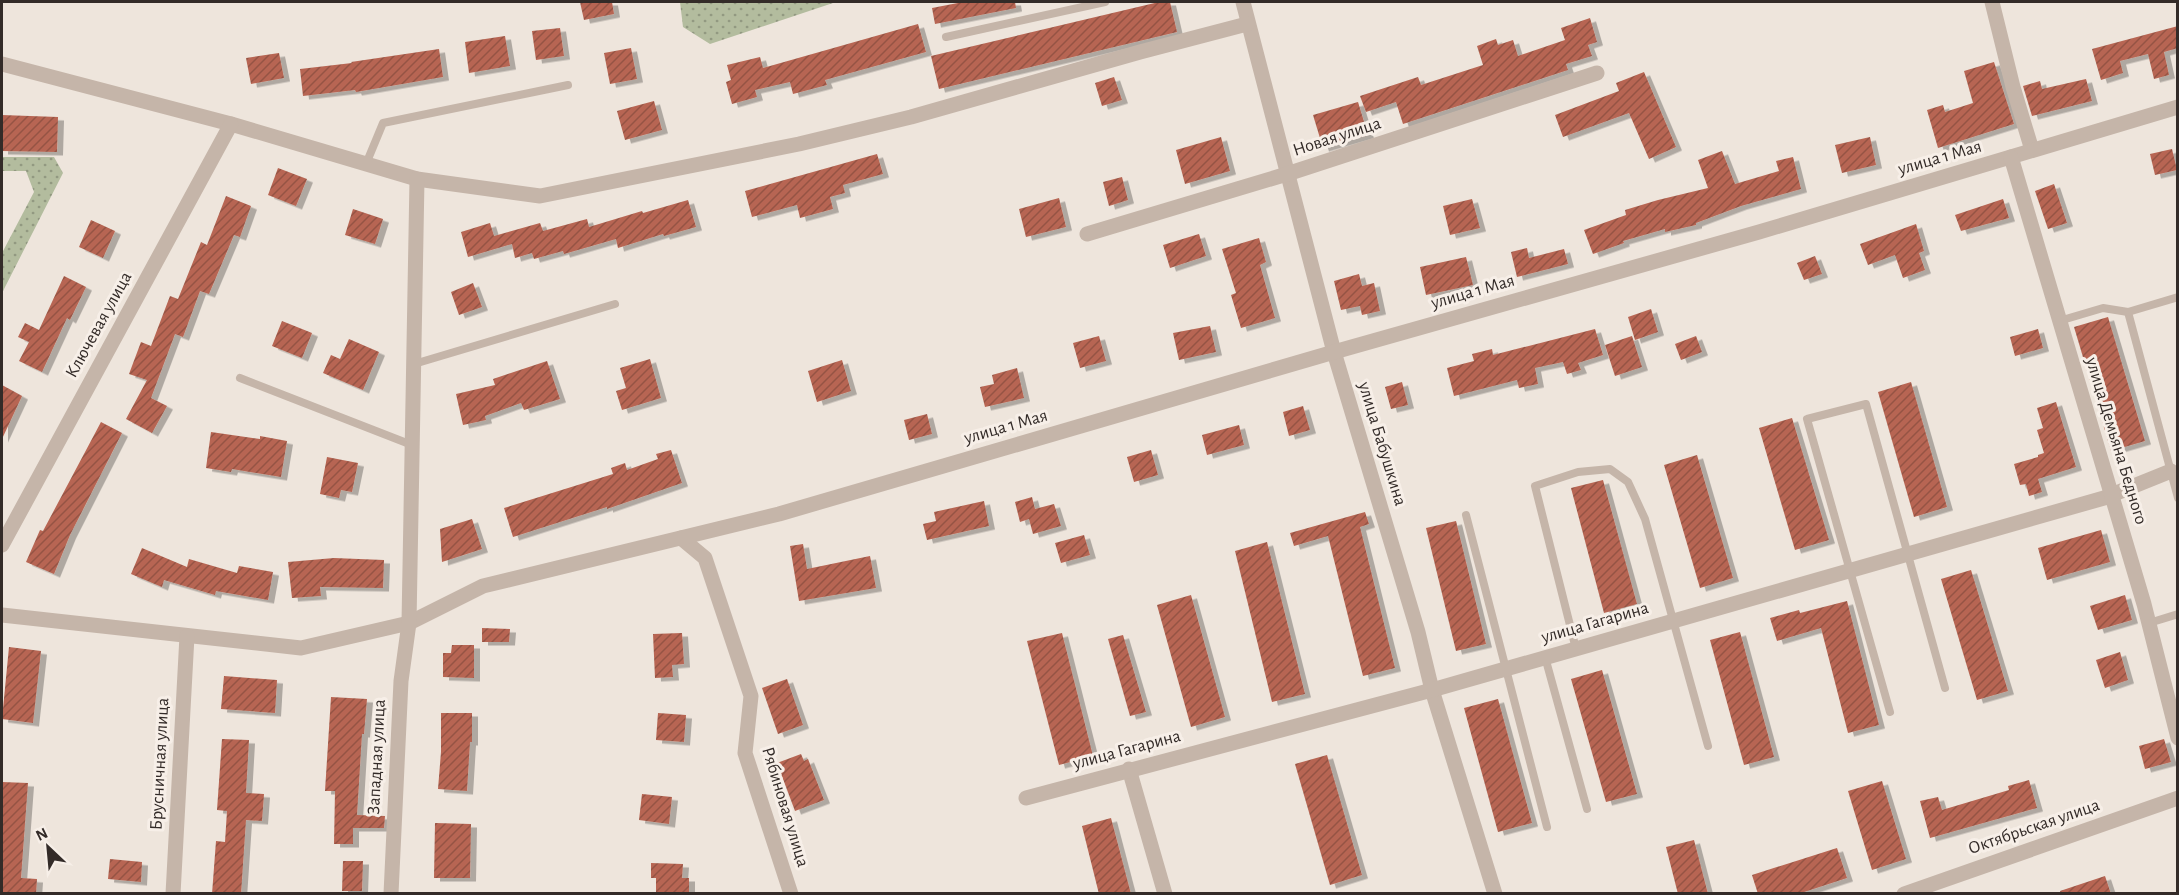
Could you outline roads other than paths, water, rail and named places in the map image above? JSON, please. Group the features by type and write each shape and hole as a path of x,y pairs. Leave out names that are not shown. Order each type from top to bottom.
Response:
{"street":[{"name":"улица Бабушкина","path":"1243,2 1334,352 1418,632 1432,690 1495,894"},
{"path":"1992,2 2013,87 2032,150"},
{"path":"2,64 231,124 417,179 540,196 799,144 911,117 1140,51 1248,24"},
{"name":"Новая улица","path":"1087,234 1287,174 1596,73"},
{"name":"улица 1 Мая","path":"2,615 301,648 409,623 483,586 779,514 1334,352 1759,232 2178,107"},
{"name":"Ключевая улица","path":"2,545 231,124"},
{"name":"улица Демьяна Бедного","path":"2011,157 2149,623 2178,738"},
{"name":"Западная улица","path":"391,894 401,681 409,623 417,179"},
{"name":"улица Гагарина","path":"1026,798 1432,690 1576,649 2111,495 2170,471"},
{"name":"Рябиновая улица","path":"681,538 705,558 751,696 744,753 791,894"},
{"name":"Брусничная улица","path":"173,894 187,636"},
{"path":"1129,769 1165,894"},
{"name":"Октябрьская улица","path":"1904,894 2178,798"}],"lane":[{"path":"946,37 1105,2"},
{"path":"366,164 383,123 568,85"},
{"path":"2059,321 2103,308 2128,312 2178,297"},
{"path":"414,364 615,304"},
{"path":"2128,312 2178,498"},
{"path":"240,378 412,445"},
{"path":"1890,712 1807,419 1866,405 1945,688"},
{"path":"1576,649 1535,486 1578,472 1610,469 1628,482 1645,519 1708,746"},
{"path":"1466,515 1547,826"},
{"path":"2149,623 2178,614"},
{"path":"1545,657 1587,809"}]}
